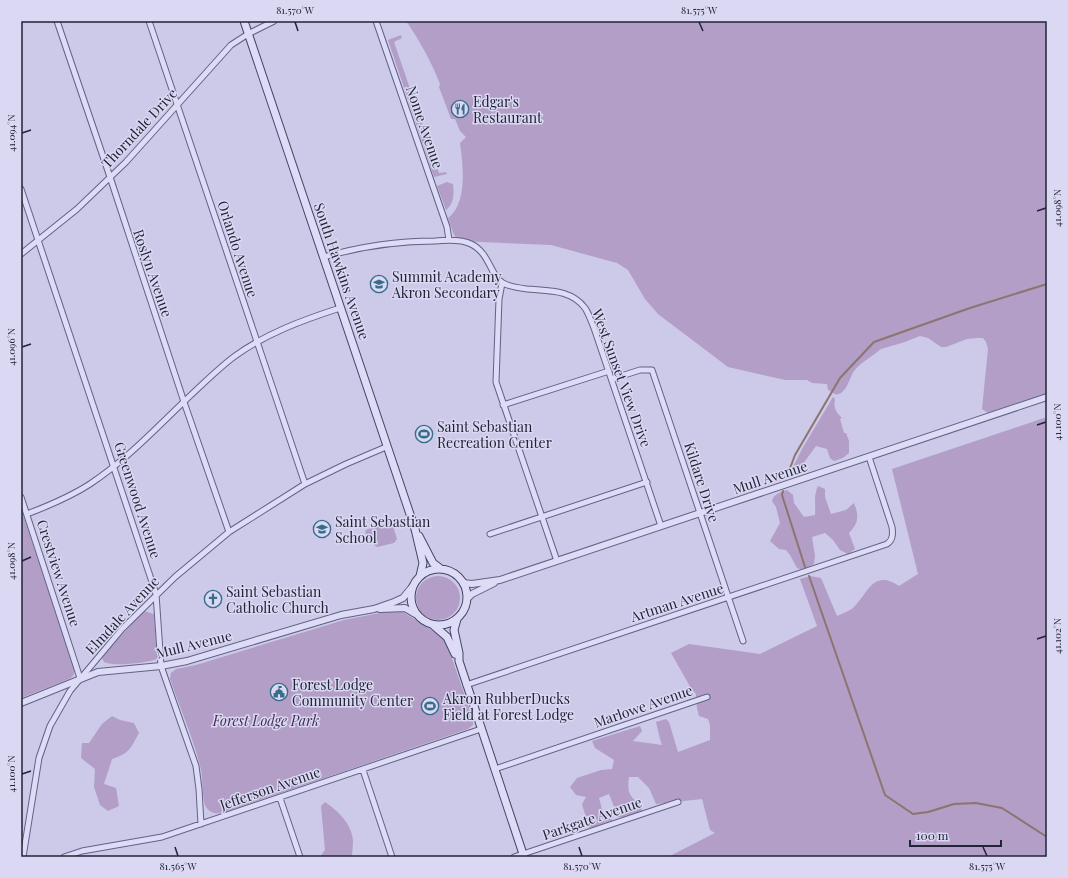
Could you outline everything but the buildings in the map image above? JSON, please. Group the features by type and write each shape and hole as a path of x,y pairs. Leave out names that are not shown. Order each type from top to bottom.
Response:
{"main road":[{"name":"South Hawkins Avenue","path":"244,21 324,257 386,447 415,529 423,563 420,576"},
{"name":"South Hawkins Avenue","path":"415,529 433,563 440,569"},
{"path":"433,625 445,625 457,619 462,613 467,598 463,583 453,573 440,569 430,571 420,576 412,587 410,601 415,614 420,619 433,625 447,637 454,654 459,661"},
{"path":"457,619 454,630 459,661 523,856"}],"street":[{"name":"Roslyn Avenue","path":"56,21 229,532"},
{"name":"Orlando Avenue","path":"149,21 305,484"},
{"name":"Thorndale Drive","path":"21,254 77,209 126,162 231,46 248,34 274,21"},
{"name":"Nome Avenue","path":"376,21 445,221 449,240"},
{"name":"Greenwood Avenue","path":"21,189 156,594 161,666 196,766 200,789 201,824"},
{"path":"324,257 386,243 449,240 470,244 483,252 493,272 502,283 498,299 496,382 557,561"},
{"name":"West Sunset View Drive","path":"502,283 516,287 559,291 575,298 585,308 594,328 612,379 661,526"},
{"path":"26,514 68,497 89,485 114,467 216,372 235,356 256,342 286,328 340,308"},
{"name":"Kildare Drive","path":"612,379 640,370 652,370 742,641"},
{"path":"503,405 609,371"},
{"name":"Mull Avenue","path":"467,598 500,580 1047,397"},
{"name":"Elmdale Avenue","path":"23,857 35,779 44,742 50,726 64,699 122,629 156,594 194,560 229,532 305,484 386,447"},
{"name":"Artman Avenue","path":"466,685 887,544 892,537 892,527 869,457"},
{"path":"490,534 647,482"},
{"name":"Crestview Avenue","path":"21,498 80,678"},
{"name":"Mull Avenue","path":"463,583 472,584 500,580"},
{"name":"Mull Avenue","path":"21,703 98,672 161,666 201,658 341,615 374,608 403,598 412,587"},
{"name":"Mull Avenue","path":"374,608 405,608 415,614"},
{"name":"Marlowe Avenue","path":"495,769 708,697"},
{"name":"Jefferson Avenue","path":"64,857 82,851 162,837 481,729"},
{"path":"362,770 392,857"},
{"path":"280,798 300,857"},
{"name":"Parkgate Avenue","path":"514,857 523,856 678,802"}],"green space":[{"path":"406,21 1047,21 1047,394 988,413 982,409 988,349 983,338 967,339 946,347 941,347 928,338 920,336 881,349 854,371 844,390 838,394 828,390 827,384 812,383 807,380 785,380 728,367 658,314 645,299 628,270 617,263 551,245 459,241 454,235 448,218 459,203 463,183 460,143 466,137 460,131 455,119 451,119 433,67 421,44"},
{"path":"401,35 402,38 394,42 439,173 446,172 447,174 434,177 388,40"},
{"path":"447,182 453,184 453,195 451,205 446,210 437,186"},
{"path":"833,397 835,399 834,405 836,410 842,418 840,419 844,433 846,433 849,441 849,453 843,458 834,461 830,458 827,449 816,446 800,468 793,467 802,449"},
{"path":"1047,417 1047,857 670,857 715,833 710,830 702,799 656,804 649,788 638,777 629,777 628,787 631,796 641,805 642,811 625,817 618,817 609,794 599,798 603,813 611,815 612,821 589,828 582,804 586,797 576,795 570,787 577,778 601,770 612,769 614,760 595,748 592,741 640,726 642,731 633,741 662,745 656,722 666,719 669,722 678,752 710,740 710,725 708,719 699,716 696,694 692,690 671,653 689,644 760,654 817,626 800,579 810,576 821,578 837,616 852,608 872,584 877,581 890,581 899,586 918,574 892,469"},
{"path":"818,486 825,489 825,497 831,514 846,510 854,503 857,512 857,519 855,526 849,533 855,549 848,554 840,550 833,540 825,533 812,537 815,556 814,564 803,570 797,568 786,550 779,549 770,541 780,523 776,507 772,501 776,495 787,490 793,495 794,503 804,517 815,515 815,497"},
{"path":"21,509 75,671 73,676 69,679 21,698"},
{"path":"391,520 397,539 394,543 377,547 374,545 374,541 368,538 365,532 366,530"},
{"path":"438,576 450,580 456,586 460,598 456,610 450,616 438,620 426,616 420,610 416,598 420,586 426,580"},
{"name":"Forest Lodge Park","path":"395,610 403,612 444,638 473,719 473,725 468,729 222,813 209,811 204,800 202,774 198,758 170,679 171,673 176,669 196,665 344,620"},
{"path":"144,611 154,614 157,659 130,664 104,662 102,658 103,655"},
{"path":"112,716 120,720 134,723 139,733 129,750 123,755 112,759 104,784 116,788 119,806 108,811 100,805 94,787 95,769 81,758 82,743 89,743 102,724"},
{"path":"325,802 344,818 350,829 353,841 352,857 320,857 325,850 321,806"}],"waterway":[{"path":"789,471 795,455 840,378 874,342 970,308 1047,284"},
{"path":"783,491 782,495 805,567"},
{"path":"809,576 885,795 913,814 928,812 954,804 976,803 1002,808 1047,837"}],"place":[{"name":"Edgar's Restaurant","path":"460,109"},
{"name":"Summit Academy Akron Secondary","path":"379,284"},
{"name":"Saint Sebastian Recreation Center","path":"424,434"},
{"name":"Saint Sebastian School","path":"322,529"},
{"name":"Saint Sebastian Catholic Church","path":"213,599"},
{"name":"Forest Lodge Community Center","path":"279,692"},
{"name":"Akron RubberDucks Field at Forest Lodge","path":"430,706"}]}
